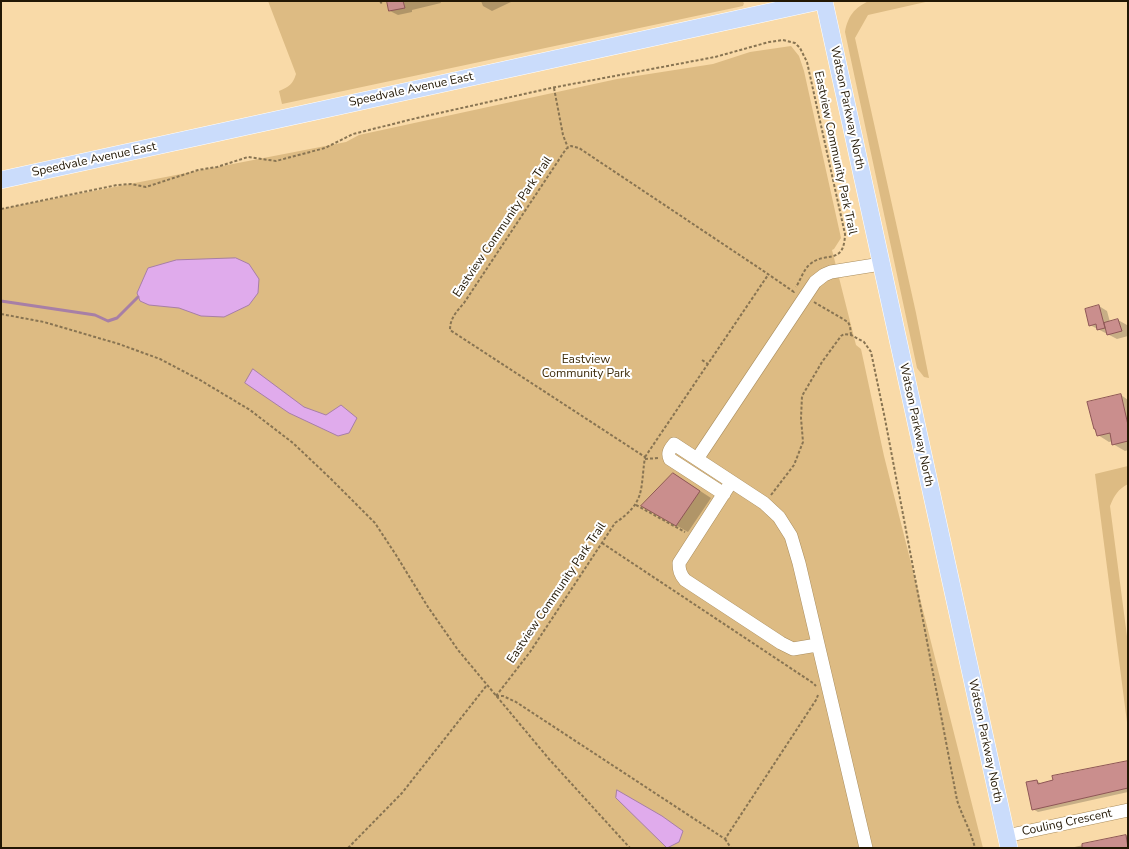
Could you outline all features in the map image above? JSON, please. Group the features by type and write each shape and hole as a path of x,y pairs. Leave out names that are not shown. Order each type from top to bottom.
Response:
{"main road":[{"name":"Speedvale Avenue East","path":"1,180 820,1"},
{"name":"Watson Parkway North","path":"824,1 1008,842"}],"street":[{"path":"697,459 799,295 824,275 831,272 881,264"},
{"path":"724,494 670,459 668,456 669,451 674,444 764,503 779,517 791,536 799,564 817,645 824,692 866,848"},
{"path":"732,482 679,562 679,570 681,575 685,580 788,647 793,649 817,645"},
{"name":"Couling Crescent","path":"1008,842 1128,810"}],"path":[{"name":"Eastview Community Park Trail","path":"1,209 117,185 131,184 146,187 198,170 217,167 248,157 276,161 325,148 353,134 554,88 715,57 770,42 783,40 795,43 800,48 807,62 845,234 845,245 842,251 836,255 816,261 810,265 799,295"},
{"path":"554,88 563,135 568,148 571,146 579,148 768,275 799,295 848,322 851,335"},
{"name":"Eastview Community Park Trail","path":"496,696 530,652 615,523 636,505 642,489 645,457 450,330 450,323 453,316 464,303 568,148"},
{"path":"645,457 768,275"},
{"path":"1,314 44,322 119,344 160,359 200,380 250,410 293,443 375,523 428,607 458,650 549,759 630,848"},
{"path":"764,503 794,466 803,442 801,418 802,396 822,362 844,334 851,335 864,342 871,352 887,426 957,800 962,816 972,835 975,848"},
{"path":"702,360 708,364"},
{"path":"636,505 685,532"},
{"path":"602,543 813,683 824,692 812,706 725,839"},
{"path":"348,848 402,793 487,685"},
{"path":"496,696 503,696 516,702 725,839 731,848"}],"green space":[{"path":"268,1 742,1 744,3 743,6 282,104 279,91 290,85 296,74"},
{"path":"869,1 930,1 868,15 855,38 929,378 924,377 917,368 845,32 852,13"},
{"name":"Eastview Community Park","path":"791,46 799,56 804,71 841,238 832,250 856,345 861,349 884,456 983,848 1,848 1,209 346,142 359,135 617,79 713,64 750,52"},
{"path":"1128,466 1128,484 1117,493 1110,506 1128,644 1128,730 1095,474"}],"shaded area":[{"path":"236,258 249,264 259,279 258,293 249,305 224,317 201,316 179,308 149,305 140,301 137,293 148,268 176,260"},
{"path":"253,369 304,407 326,415 341,405 357,418 349,433 338,436 289,413 245,383"},
{"path":"617,790 662,816 683,831 679,842 667,848 616,798"}],"building":[{"path":"387,1 403,1 405,8 389,11"},
{"path":"1099,305 1105,328 1097,330 1096,324 1089,326 1085,309"},
{"path":"1118,319 1122,331 1107,335 1104,323"},
{"path":"1121,394 1128,425 1128,441 1112,445 1110,433 1097,436 1087,402"},
{"path":"673,473 700,491 676,526 641,506"},
{"path":"1128,761 1128,788 1032,810 1026,782 1037,780 1038,784 1053,780 1052,776"},
{"path":"1126,835 1128,848 1082,848 1082,844"}],"waterway":[{"path":"1,301 95,315 108,321 117,318 138,297"}]}
